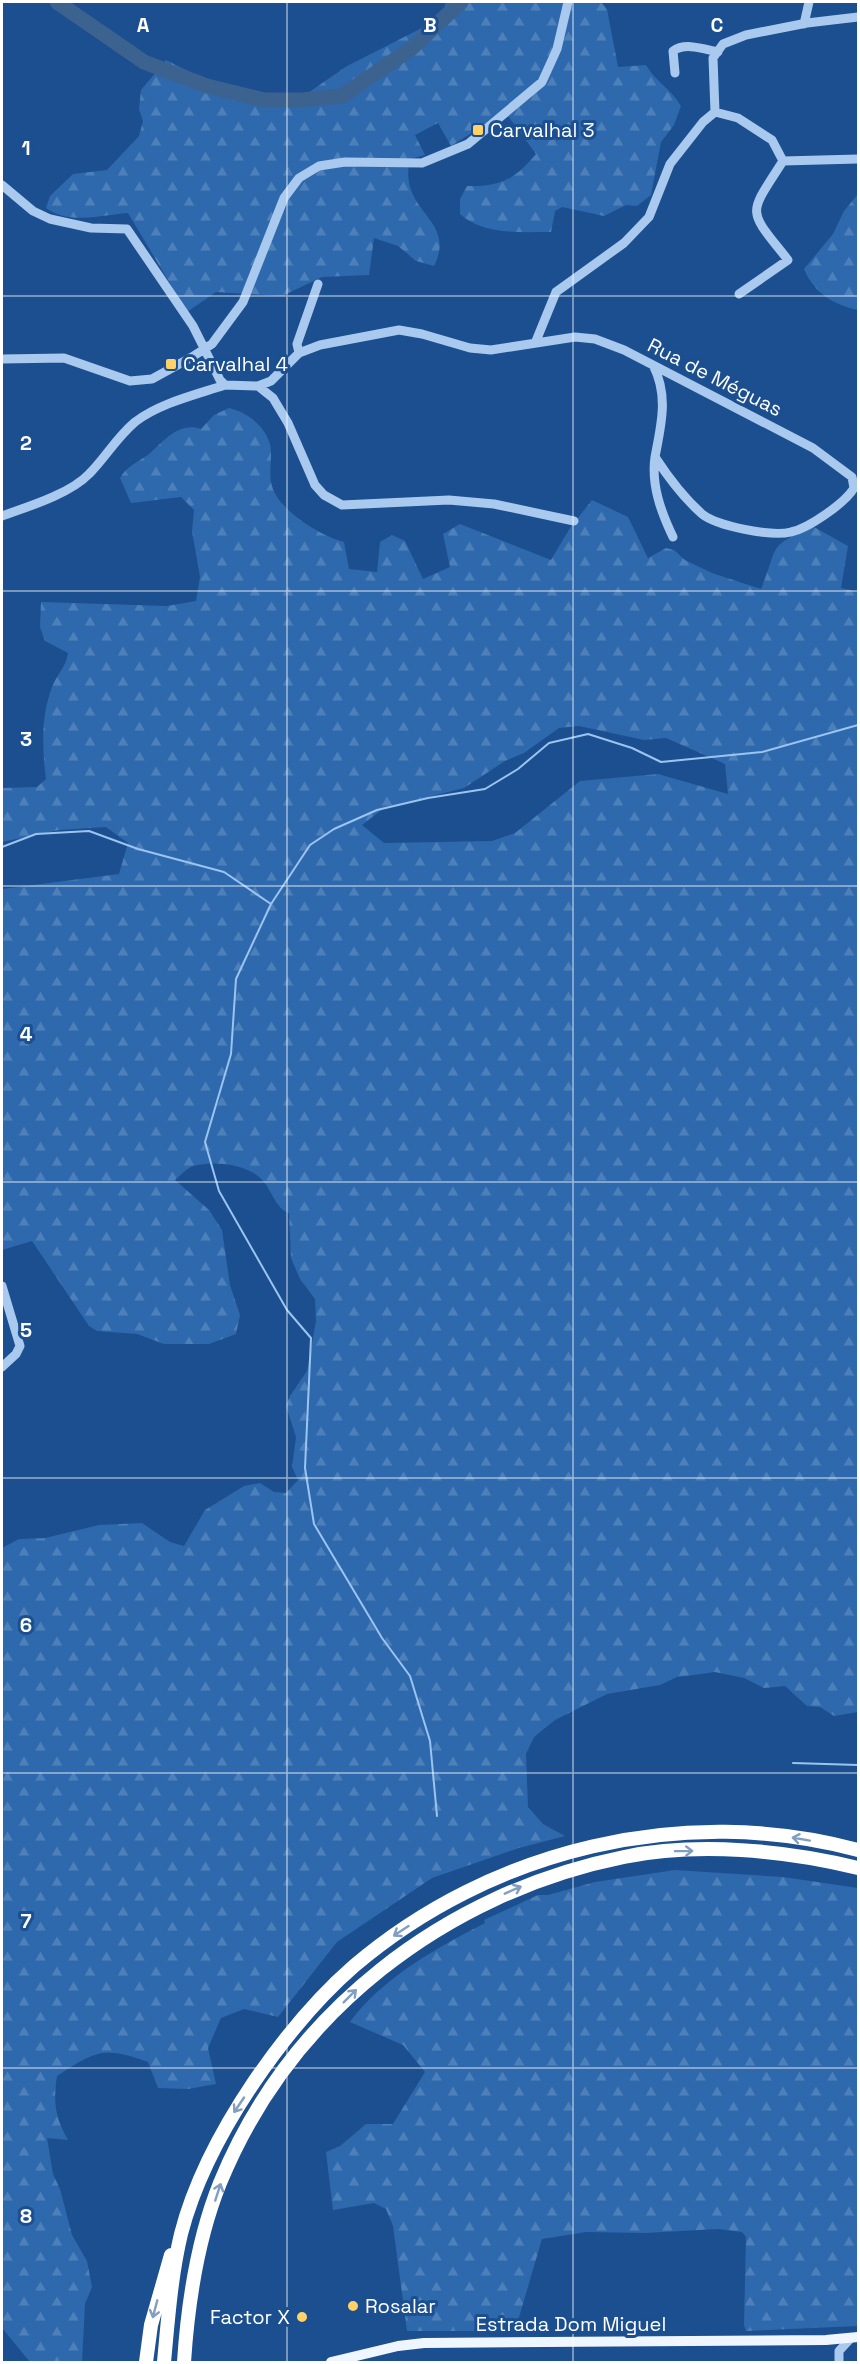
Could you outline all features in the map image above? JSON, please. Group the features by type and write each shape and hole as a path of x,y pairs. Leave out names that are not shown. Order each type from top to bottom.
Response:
{"highway":[{"path":"146,2362 151,2325 172,2252 181,2235 205,2168 232,2114 296,2026 353,1967 398,1932 451,1901 508,1873 550,1857 622,1840 666,1833 741,1833 783,1835 858,1850"},
{"path":"184,2362 187,2316 200,2248 220,2183 250,2123 284,2070 309,2037 364,1982 408,1948 459,1915 516,1888 557,1873 625,1856 668,1851 740,1850 779,1853 858,1868"},
{"path":"164,2362 169,2309 181,2235"}],"main road":[{"name":"Estrada Dom Miguel","path":"813,2338 824,2333 856,2336"},
{"name":"Estrada Dom Miguel","path":"331,2362 398,2346 424,2343 813,2338 826,2340 856,2336"}],"street":[{"path":"2,359 64,358 130,381 152,379 206,348 229,324 243,302 284,198 299,178 319,166 345,162 422,163 468,144 542,82 557,49 568,2"},
{"path":"804,24 808,2"},
{"path":"715,112 713,58 723,44 746,36 804,24 858,17"},
{"path":"675,73 673,51 679,47 695,47 718,52"},
{"path":"715,112 738,118 772,140 783,161"},
{"path":"536,341 556,292 624,243 649,217 670,164 703,122 715,112"},
{"path":"783,161 858,159"},
{"path":"739,294 788,260 756,220 755,209 783,161"},
{"path":"2,185 33,211 50,219 91,228 127,229 206,348 220,380 225,385"},
{"path":"2,516 34,504 88,476 120,437 136,422 153,412 225,385 258,386 271,381 299,353 297,344 318,284"},
{"name":"Rua de Méguas","path":"299,353 320,345 399,330 423,334 470,348 491,350 536,341 574,337 595,339 653,365 813,448 852,477 856,489"},
{"path":"653,365 663,393 663,413 652,472 673,537"},
{"path":"258,386 273,398 288,423 315,485 324,495 342,505 449,500 494,504 574,521"},
{"path":"655,457 704,515 742,529 791,532 836,507 856,489"},
{"path":"2,1286 20,1346 16,1354 2,1367"},
{"path":"839,2351 856,2336"},
{"path":"826,2340 835,2344 839,2351 839,2362"}],"green space":[{"path":"446,2 601,2 607,9 618,67 646,65 681,106 674,125 661,142 651,195 637,206 626,205 604,216 562,207 555,211 551,232 503,231 479,226 460,214 460,199 467,186 489,185 506,180 521,170 536,154 505,112 451,146 438,123 415,135 425,155 410,159 408,177 418,204 434,225 439,237 439,250 434,266 416,261 398,246 374,238 369,275 322,277 282,296 216,292 187,312 128,213 75,218 46,208 50,196 73,174 107,170 139,136 143,121 139,109 141,90 166,60 202,78 259,95 302,97 347,66 420,29 444,8"},
{"path":"858,194 858,310 826,297 813,285 804,269 833,234 844,211"},
{"path":"229,408 249,416 260,426 270,444 271,481 276,495 291,513 302,521 344,542 349,569 377,572 380,542 392,535 405,541 423,579 450,567 443,534 460,524 551,560 570,528 592,500 628,517 648,558 666,548 674,550 685,560 712,573 761,589 776,549 799,533 814,527 848,546 841,588 858,592 858,1712 834,1716 820,1707 807,1706 785,1686 764,1688 744,1678 715,1672 677,1677 660,1685 607,1694 555,1720 534,1737 526,1754 528,1807 543,1824 565,1836 519,1848 432,1878 337,1942 278,2017 244,2009 221,2018 208,2048 216,2084 188,2089 158,2088 148,2062 110,2053 91,2056 57,2076 56,2109 68,2140 47,2138 53,2174 60,2189 72,2235 87,2261 92,2287 85,2304 82,2362 30,2362 2,2328 2,1548 19,1539 45,1538 99,1525 142,1523 170,1542 184,1546 205,1510 244,1486 260,1483 274,1492 286,1493 298,1480 292,1467 296,1437 286,1406 307,1371 316,1321 315,1299 300,1279 291,1258 289,1213 281,1208 257,1175 240,1167 202,1164 186,1170 175,1180 209,1210 222,1230 230,1285 240,1315 236,1334 209,1344 164,1344 137,1334 97,1331 89,1326 32,1241 2,1250 2,889 119,874 128,843 106,827 59,830 2,842 2,788 37,787 46,779 43,744 46,709 52,687 68,653 45,641 40,627 41,602 167,606 196,601 200,577 192,531 194,510 181,497 131,503 120,478 129,467 149,454 166,438 186,428 201,429 214,415","holes":["579,726 644,740 666,738 725,764 728,794 658,774 580,781 515,833 492,841 384,843 362,825 384,808 464,788 505,761 524,753 559,728"]},
{"path":"675,1870 783,1877 858,1888 858,2326 746,2331 744,2325 746,2237 742,2232 718,2229 645,2233 586,2232 542,2239 515,2331 407,2331 393,2226 386,2209 374,2203 333,2210 326,2152 340,2146 366,2124 393,2124 425,2072 403,2045 350,2022 378,1991 395,1977 430,1953 485,1923 484,1920 538,1895 548,1895 595,1882"}],"waterway":[{"path":"57,2 144,62 207,86 264,100 302,100 342,96 412,48 461,2"},
{"path":"2,847 36,834 89,831 138,849 224,872 271,904 310,845 334,829 377,810 428,798 485,789 518,769 549,743 588,734 632,748 661,762 762,752 858,725"},
{"path":"271,904 236,979 231,1054 205,1142 219,1191 287,1310 311,1338 305,1468 314,1524 382,1638 410,1676 430,1741 437,1816"},
{"path":"793,1763 858,1765"}],"place":[{"name":"Carvalhal 3","path":"478,130"},
{"name":"Carvalhal 4","path":"171,364"},
{"name":"Rosalar","path":"353,2306"},
{"name":"Factor X","path":"302,2317"}]}
